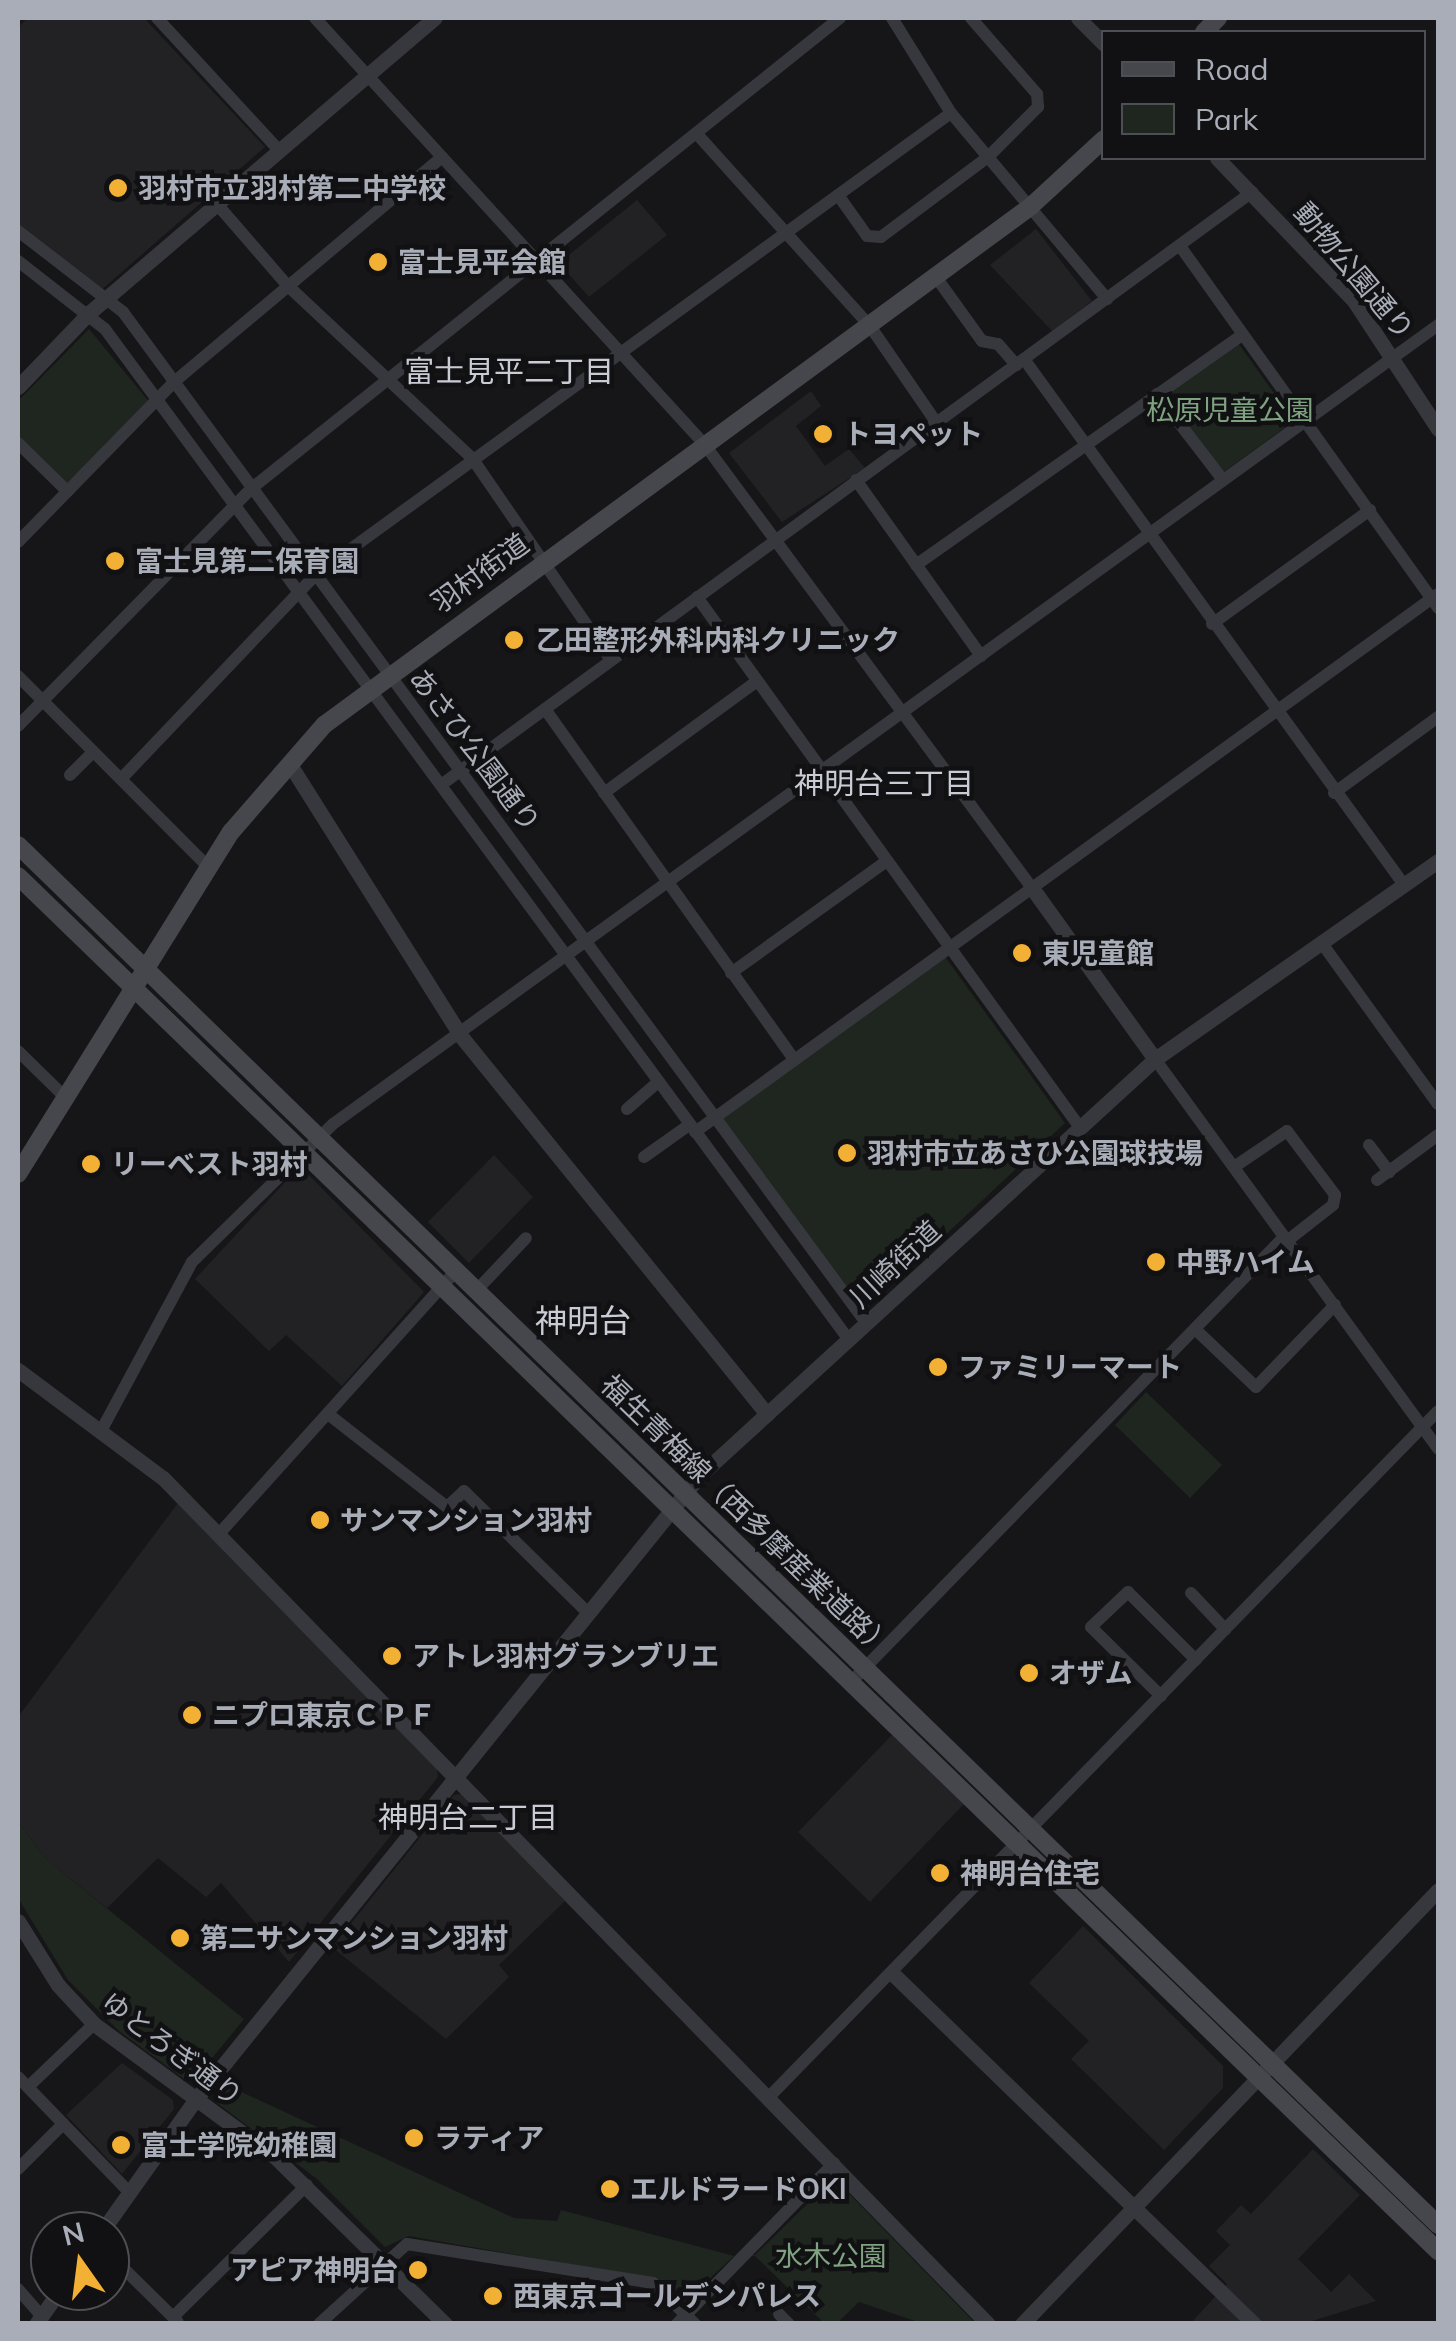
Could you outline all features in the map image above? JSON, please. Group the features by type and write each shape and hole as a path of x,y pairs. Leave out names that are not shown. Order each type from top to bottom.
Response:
{"main road":[{"name":"羽村街道","path":"18,1174 208,868 289,763 388,676 1030,208 1101,142"},
{"name":"福生青梅線（西多摩産業道路）","path":"18,845 147,968 311,1144 1026,1836 1259,2077 1438,2250"},
{"name":"福生青梅線（西多摩産業道路）","path":"18,876 133,990 311,1144"},
{"name":"福生青梅線（西多摩産業道路）","path":"449,1278 475,1292 678,1499"},
{"name":"福生青梅線（西多摩産業道路）","path":"1026,1836 1275,2062 1438,2225"}],"street":[{"path":"157,18 279,150"},
{"path":"314,18 705,445 1438,1449"},
{"path":"18,387 106,298 434,18"},
{"path":"18,726 252,488 840,18"},
{"path":"892,18 951,113 1107,299"},
{"path":"838,196 867,236 881,236 988,157 1038,107 1037,94 971,18"},
{"path":"1078,18 1101,41"},
{"path":"121,779 316,576 472,458 951,113"},
{"path":"696,134 870,326 936,422"},
{"path":"18,542 174,382 441,158"},
{"name":"動物公園通り","path":"1219,160 1354,301 1394,356 1438,429"},
{"path":"442,786 610,659 1252,192"},
{"path":"216,203 287,285 472,458 610,659"},
{"name":"あさひ公園通り","path":"18,231 106,298 174,382 867,1324"},
{"path":"644,1157 714,1118 1274,711 1437,600 1180,246"},
{"name":"あさひ公園通り","path":"18,261 90,313 158,400 849,1340"},
{"path":"936,277 982,340 998,344 1020,362 1085,445 1274,711 1404,885"},
{"path":"101,1431 192,1262 311,1144 1438,325"},
{"path":"916,565 1242,334"},
{"path":"1157,394 1223,480"},
{"path":"18,442 67,491"},
{"path":"856,480 981,656"},
{"path":"1212,624 1370,510"},
{"path":"697,597 1079,1126"},
{"path":"18,676 208,868"},
{"path":"604,792 757,681"},
{"path":"546,709 794,1060"},
{"path":"1334,792 1438,718"},
{"path":"70,775 93,752"},
{"path":"289,763 460,1035 767,1414"},
{"path":"732,973 887,861"},
{"name":"川崎街道","path":"195,2100 678,1499 1154,1058 1438,861"},
{"path":"1321,942 1438,1104"},
{"path":"18,1051 65,1097"},
{"path":"627,1109 657,1083"},
{"path":"859,1674 1195,1328 1286,1239 1333,1205 1334,1194 1287,1130 1234,1167"},
{"path":"1369,1145 1383,1176 1438,1135"},
{"path":"475,1292 526,1238"},
{"path":"218,1535 449,1278"},
{"path":"1195,1328 1256,1387 1336,1305"},
{"path":"18,1370 155,1470 988,2324"},
{"path":"770,2097 1438,1412"},
{"path":"328,1414 447,1507 464,1491 586,1611"},
{"path":"1161,1696 1091,1627 1128,1592 1196,1660"},
{"path":"1190,1593 1225,1629"},
{"path":"1022,2324 1438,1890"},
{"name":"ゆとろぎ通り","path":"18,1921 58,1985 94,2024 307,2186 445,2324"},
{"path":"893,1974 1254,2324"},
{"path":"94,2024 22,2082 128,2191"},
{"path":"115,2211 195,2100"},
{"path":"18,2169 63,2124"},
{"path":"319,2324 382,2260 407,2244 653,2283 686,2320 834,2163"},
{"path":"130,2275 176,2320 307,2186"},
{"path":"18,2289 42,2321"}],"shaded area":[{"name":"羽村市立羽村第二中学校","path":"28,18 144,18 265,147 99,292 18,229 18,27"},
{"path":"637,200 667,235 589,297 559,263"},
{"path":"1036,229 1092,301 1052,331 990,265"},
{"path":"811,391 821,406 796,426 825,466 849,449 865,468 782,522 729,453"},
{"path":"494,1155 533,1197 469,1263 428,1222"},
{"path":"300,1166 424,1292 342,1386 286,1335 269,1351 195,1279"},
{"path":"178,1503 437,1769 438,1777 289,1962 221,1883 206,1897 158,1858 107,1908 47,1860 18,1822 18,1717"},
{"path":"892,1735 964,1804 870,1902 798,1832"},
{"path":"462,1794 565,1901 499,1965 509,1977 446,2039 332,1947 454,1795"},
{"path":"1083,1926 1223,2066 1223,2088 1164,2150 1071,2059 1089,2041 1029,1983"},
{"name":"富士学院幼稚園","path":"122,2063 173,2100 174,2109 122,2174 66,2115"},
{"path":"1313,2149 1360,2195 1298,2259 1331,2292 1349,2274 1376,2301 1306,2323 1190,2324 1227,2284 1209,2266 1230,2245 1216,2231 1241,2205 1251,2214"}],"green space":[{"path":"89,329 151,404 65,485 18,438 18,401"},
{"name":"松原児童公園","path":"1236,340 1294,421 1221,474 1160,394"},
{"path":"941,951 1065,1123 862,1313 716,1122"},
{"path":"1146,1392 1222,1465 1190,1498 1115,1425"},
{"path":"18,1822 47,1860 244,2019 195,2079 187,2081 119,2031 68,1980 18,1898"},
{"name":"水木公園","path":"224,2084 514,2218 557,2221 561,2210 734,2256 683,2303 653,2279 409,2236 385,2247 317,2179 216,2102"},
{"path":"834,2178 975,2323 921,2323 859,2302 837,2323 824,2323 755,2256 734,2256 755,2255"}],"place":[{"name":"羽村市立羽村第二中学校","path":"118,188"},
{"name":"富士見平会館","path":"378,262"},
{"name":"トヨペット","path":"823,434"},
{"name":"富士見第二保育園","path":"115,561"},
{"name":"乙田整形外科内科クリニック","path":"514,640"},
{"name":"東児童館","path":"1022,953"},
{"name":"羽村市立あさひ公園球技場","path":"847,1153"},
{"name":"リーベスト羽村","path":"91,1164"},
{"name":"中野ハイム","path":"1156,1262"},
{"name":"ファミリーマート","path":"938,1367"},
{"name":"サンマンション羽村","path":"320,1520"},
{"name":"アトレ羽村グランブリエ","path":"392,1656"},
{"name":"オザム","path":"1029,1673"},
{"name":"ニプロ東京ＣＰＦ","path":"192,1715"},
{"name":"神明台住宅","path":"940,1873"},
{"name":"第二サンマンション羽村","path":"180,1938"},
{"name":"ラティア","path":"414,2138"},
{"name":"富士学院幼稚園","path":"121,2145"},
{"name":"エルドラードOKI","path":"610,2189"},
{"name":"アピア神明台","path":"418,2270"},
{"name":"西東京ゴールデンパレス","path":"493,2296"}],"district":[{"name":"富士見平二丁目","path":"509,371"},
{"name":"神明台三丁目","path":"884,783"},
{"name":"神明台","path":"583,1320"},
{"name":"神明台二丁目","path":"468,1817"}]}
